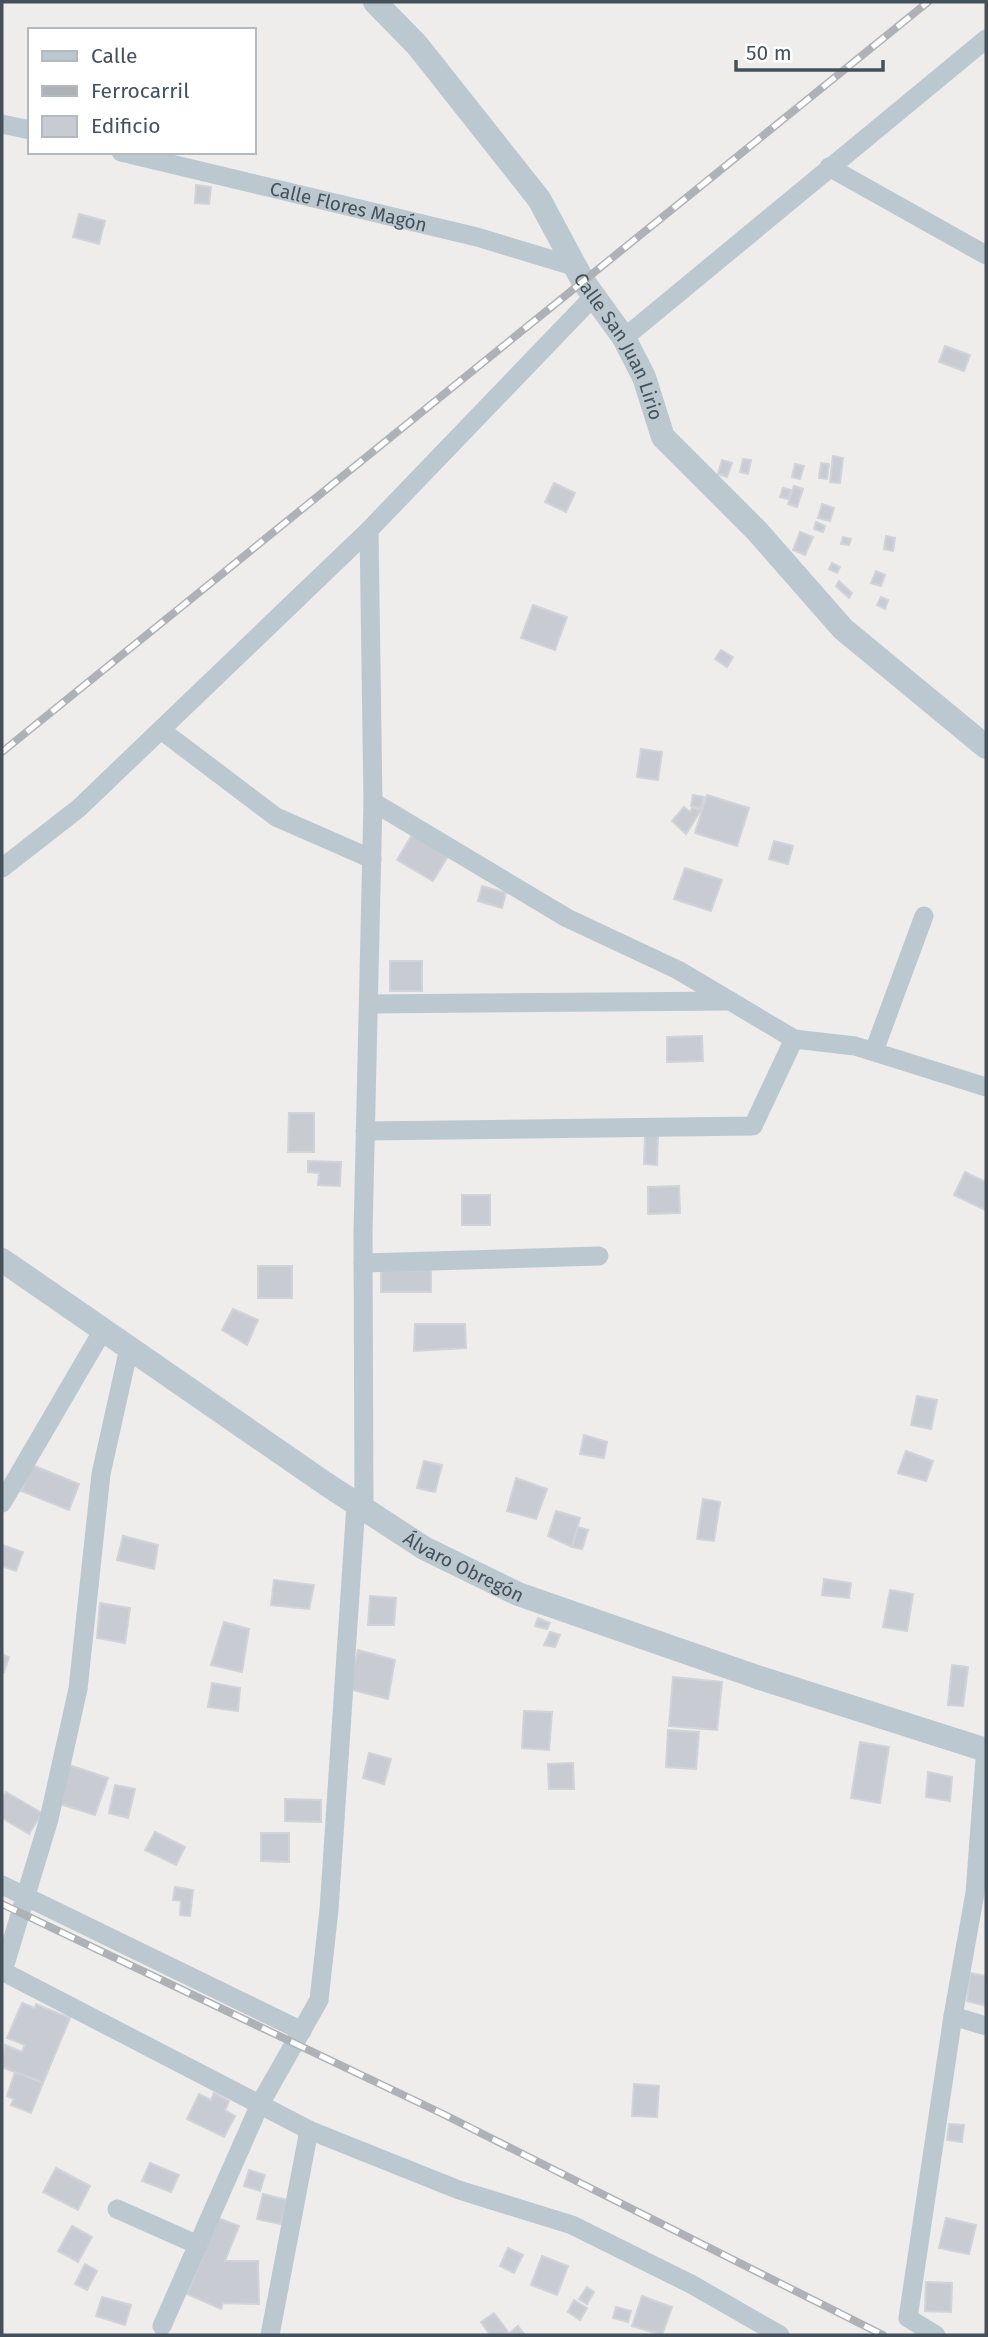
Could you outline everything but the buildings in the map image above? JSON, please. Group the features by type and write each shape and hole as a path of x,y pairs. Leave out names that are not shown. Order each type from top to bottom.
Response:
{"street":[{"name":"Calle San Juan Lirio","path":"375,2 417,45 539,199 576,267 624,338 644,377 663,437 757,531 843,629 986,747"},
{"path":"624,338 986,39"},
{"path":"2,124 28,130"},
{"name":"Calle Flores Magón","path":"129,154 477,237 576,267"},
{"path":"830,167 986,256"},
{"path":"2,868 79,808 369,530 594,296"},
{"path":"162,2326 260,2104 319,2000 329,1910 360,1506 373,802 369,530"},
{"path":"161,730 276,817 372,859"},
{"path":"373,802 567,918 678,970 794,1039 874,1051 986,1087"},
{"path":"874,1051 924,916"},
{"path":"369,1004 732,1001"},
{"path":"365,1131 753,1126 794,1039"},
{"path":"363,1263 599,1256"},
{"name":"Álvaro Obregón","path":"2,1260 424,1548 518,1594 757,1677 986,1749"},
{"path":"2,1503 103,1330"},
{"path":"129,1349 101,1474 78,1689 49,1819 2,1971 309,2130 459,2190 572,2225 691,2284 774,2334"},
{"path":"936,2335 907,2326 953,2017 975,1893 986,1749"},
{"path":"2,1885 302,2031"},
{"path":"953,2017 986,2026"},
{"path":"270,2335 309,2130"},
{"path":"117,2209 198,2245"}],"railway":[{"path":"2,752 928,2"},
{"path":"2,1904 443,2114 883,2335"}]}
